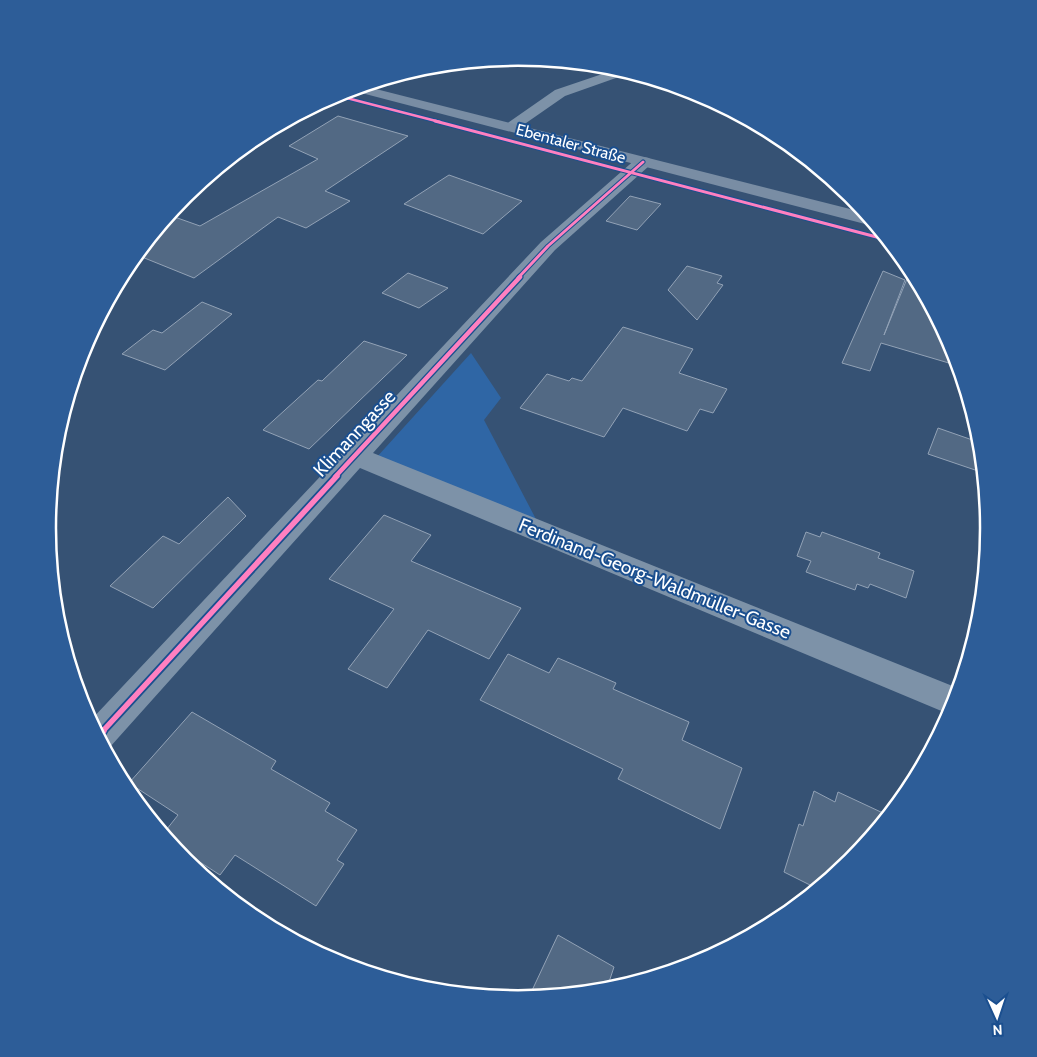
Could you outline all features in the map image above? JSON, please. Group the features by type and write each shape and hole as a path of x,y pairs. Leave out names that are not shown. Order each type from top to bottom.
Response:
{"main road":[{"name":"Ebentaler Straße","path":"369,91 859,217"}],"street":[{"path":"510,127 560,93 611,75"},
{"name":"Klimanngasse","path":"103,731 548,246 643,162"},
{"name":"Ferdinand-Georg-Waldmüller-Gasse","path":"354,456 948,699"}],"shaded area":[{"path":"471,353 501,398 484,420 538,523 376,458"}],"building":[{"path":"338,116 408,136 325,191 350,201 306,228 278,217 194,278 144,258 177,218 200,226 318,159 289,146"},
{"path":"449,175 522,201 483,234 404,204"},
{"path":"630,196 661,204 637,230 606,221"},
{"path":"687,266 722,276 717,283 723,285 697,320 668,290"},
{"path":"883,271 905,280 884,335 907,278 933,324 950,363 881,343 870,371 842,363"},
{"path":"408,273 448,288 419,308 382,293"},
{"path":"202,302 232,314 165,370 122,354 153,330 162,333"},
{"path":"623,327 693,349 679,373 727,389 713,413 700,409 687,431 623,408 604,437 520,408 547,374 569,381 572,378 582,381"},
{"path":"364,341 407,355 309,449 263,430 318,380 322,381"},
{"path":"938,428 972,440 977,471 928,454"},
{"path":"228,497 246,516 153,608 110,586 163,536 179,544"},
{"path":"384,515 431,535 411,561 521,608 489,659 428,630 387,688 348,669 394,609 329,579"},
{"path":"806,532 820,537 822,532 880,553 878,558 914,571 906,598 870,584 868,588 857,584 855,590 806,572 811,561 797,556"},
{"path":"508,654 549,673 558,658 616,683 613,689 689,722 682,740 742,768 720,829 618,779 623,769 480,700"},
{"path":"192,712 276,761 271,769 330,803 325,811 357,830 337,860 344,864 316,906 235,855 220,875 198,861 167,829 178,815 136,787 131,781"},
{"path":"814,791 835,802 838,792 883,813 845,855 811,886 784,872 799,824 803,826"},
{"path":"558,935 614,967 609,982 579,987 532,991"}],"cycle path":[{"path":"349,99 877,237"},
{"path":"103,731 548,246 643,162"}]}
